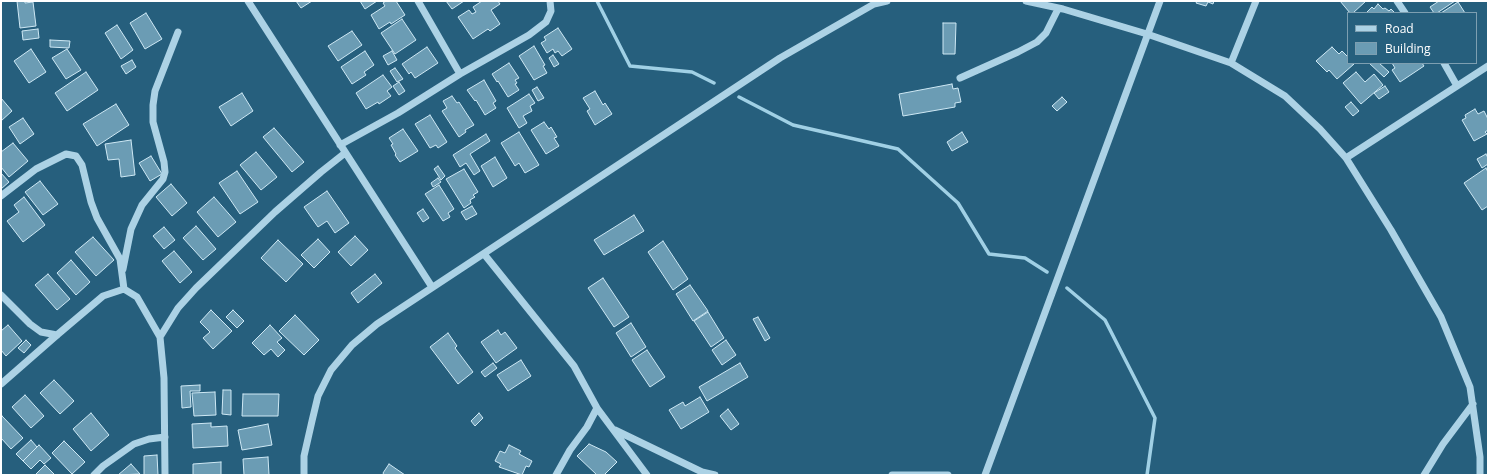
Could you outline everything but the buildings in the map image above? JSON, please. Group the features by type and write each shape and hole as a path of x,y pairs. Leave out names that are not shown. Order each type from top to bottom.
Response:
{"street":[{"path":"248,1 432,287"},
{"path":"418,1 460,74"},
{"path":"340,145 398,113 460,74 530,35 546,22 551,12 550,1"},
{"path":"304,475 304,456 318,396 331,370 352,345 377,324 780,58 874,2 887,1"},
{"path":"1029,1 1147,34 1231,64 1285,96 1320,129 1346,158 1391,230 1441,317 1470,387 1480,457 1480,475"},
{"path":"985,475 1160,1"},
{"path":"1231,64 1256,1"},
{"path":"1397,1 1404,12"},
{"path":"960,78 1037,42 1046,33 1058,9"},
{"path":"122,269 131,229 142,205 166,172 153,122 153,105 156,91 178,32"},
{"path":"1445,64 1457,86"},
{"path":"1346,158 1488,66"},
{"path":"160,337 178,308 196,288 275,212 345,153"},
{"path":"1,196 36,169 66,154 76,156 82,165 91,202 97,218 118,254 122,269 124,289"},
{"path":"484,254 574,366 597,408 648,475"},
{"path":"124,289 137,297 160,337 164,378 165,475"},
{"path":"1,384 104,296 124,289"},
{"path":"1,295 30,324 41,332 57,335"},
{"path":"1424,475 1436,455 1473,404"},
{"path":"556,475 570,450 587,427 597,408"},
{"path":"613,429 702,472 715,475"},
{"path":"94,475 134,444 149,439 165,437"},
{"path":"892,475 948,475"}],"waterway":[{"path":"597,1 630,66 692,72 714,83"},
{"path":"739,97 793,125 898,149 958,203 989,254 1025,258 1047,272"},
{"path":"1067,288 1105,320 1155,418 1147,475"}]}
